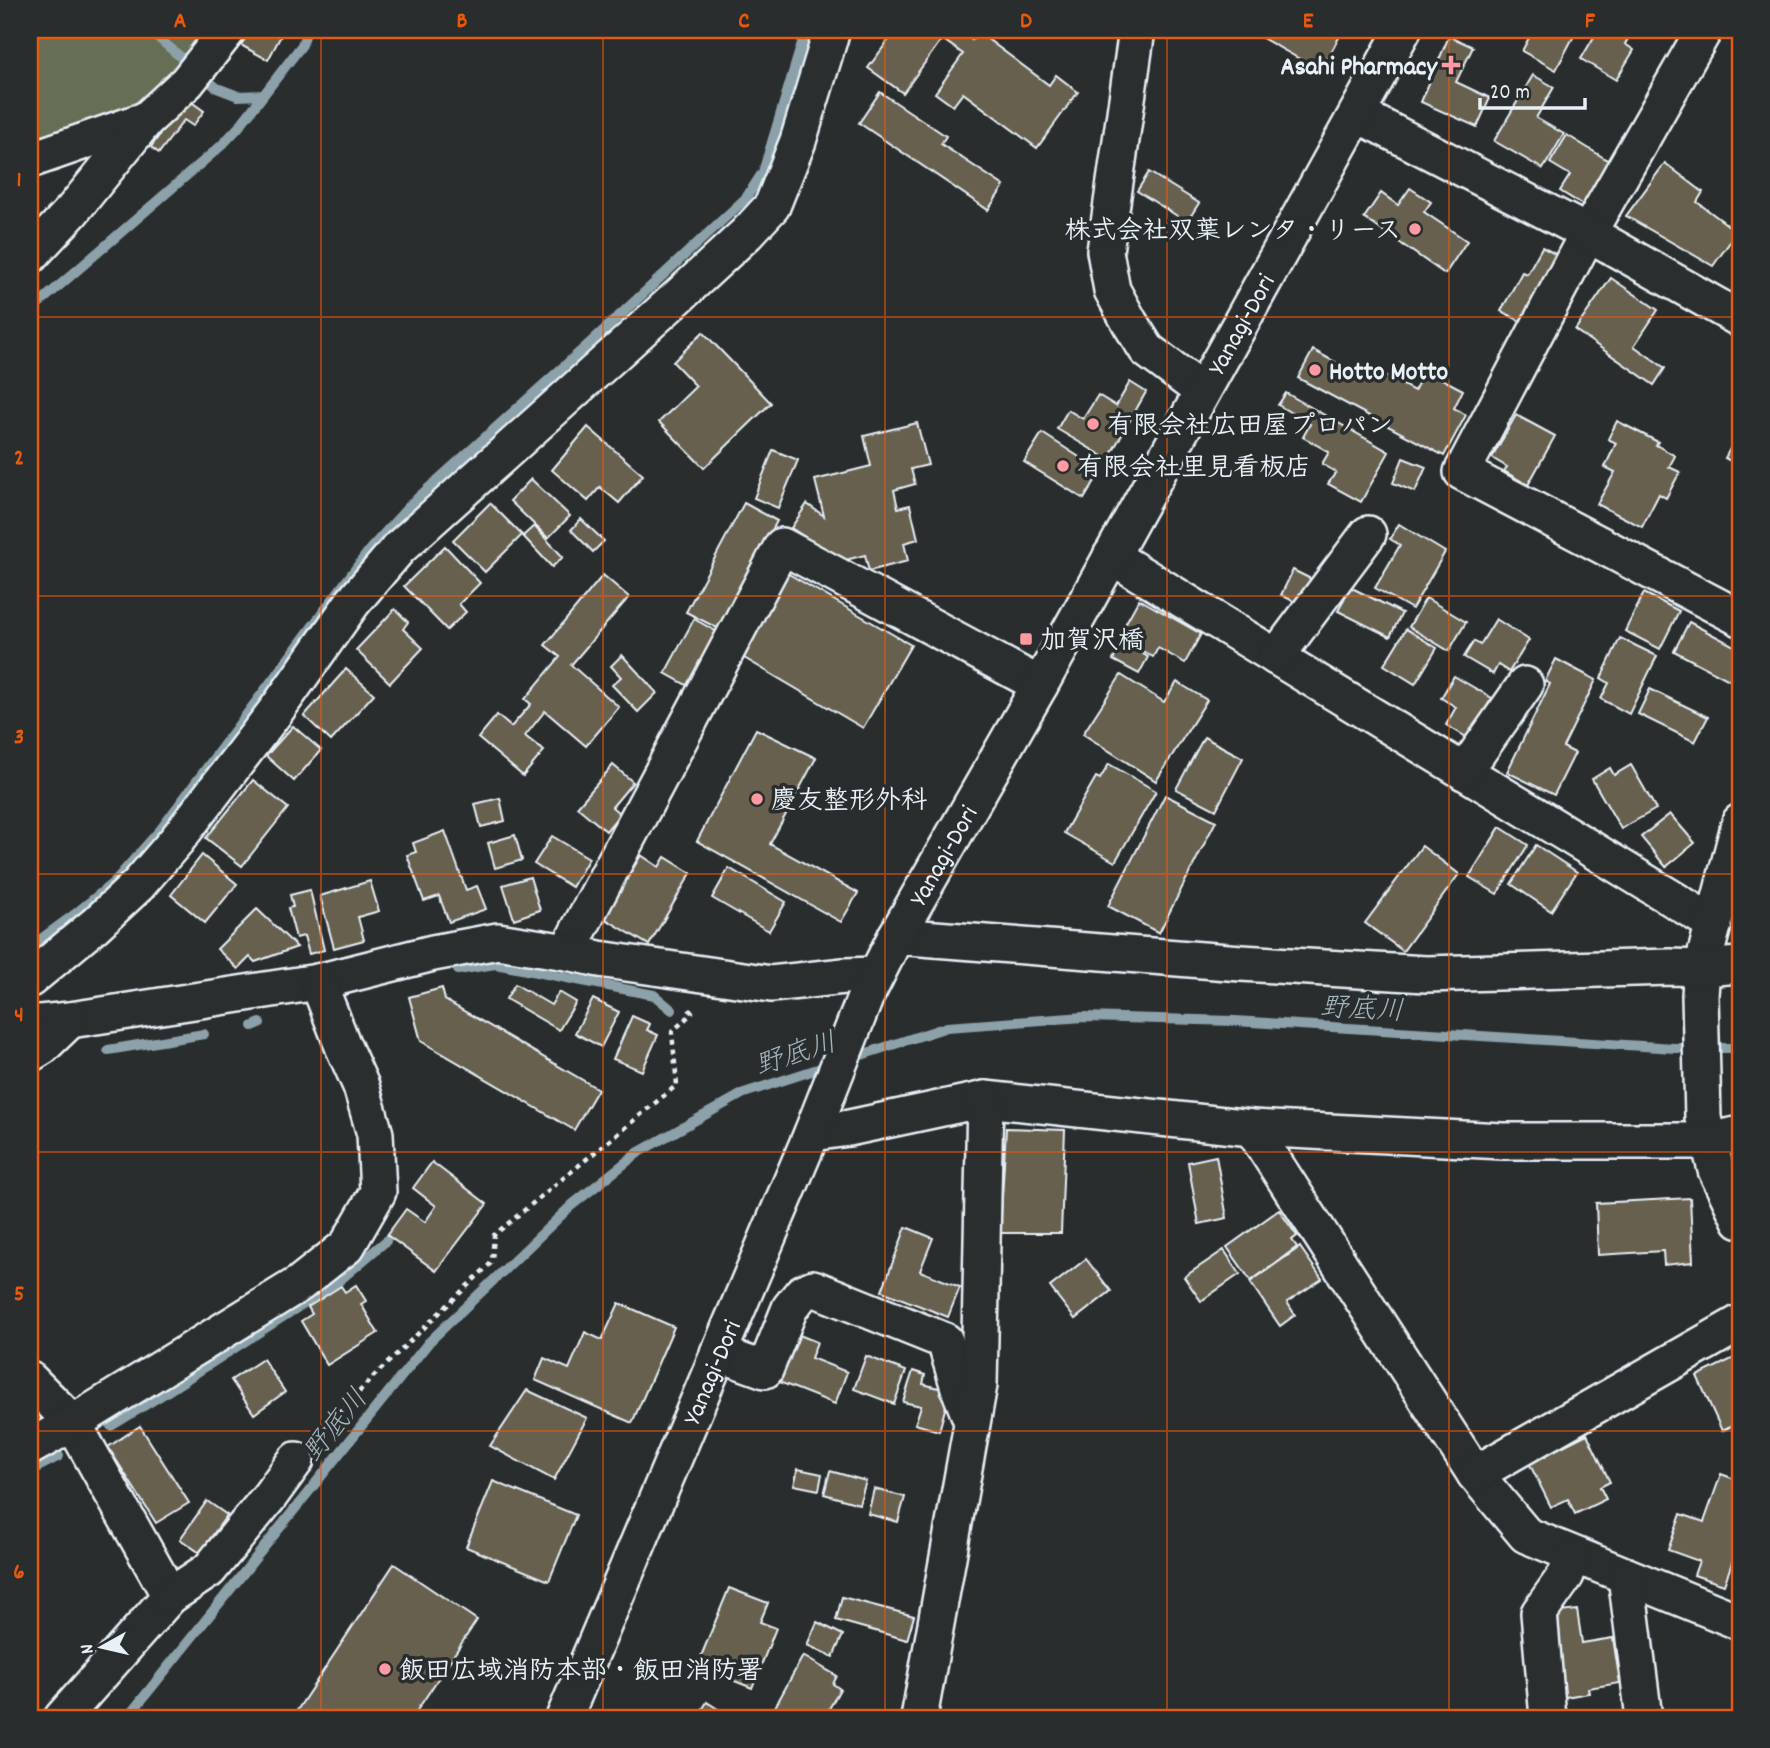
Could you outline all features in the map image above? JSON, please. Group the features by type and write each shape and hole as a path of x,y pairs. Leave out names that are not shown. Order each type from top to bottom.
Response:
{"street":[{"path":"30,256 72,211 146,120 197,71 228,30"},
{"path":"30,979 138,886 275,712 353,602 399,548 679,296 772,206 798,141 832,30"},
{"path":"1137,30 1105,251 1112,290 1147,350 1202,391"},
{"name":"Yanagi-Dori","path":"564,1718 818,1119 871,987 896,936 1040,685 1403,30"},
{"path":"1704,30 1588,233 1462,472 1740,618"},
{"path":"1357,114 1588,233 1740,319"},
{"path":"30,160 146,120"},
{"path":"1276,657 1368,534"},
{"path":"567,952 782,546 1040,685"},
{"path":"1111,556 1714,924"},
{"path":"1464,772 1525,685"},
{"path":"1740,822 1701,981 1717,1131 1716,1170 1740,1220"},
{"path":"896,936 1227,962 1426,974 1670,967 1701,981 1740,965"},
{"path":"30,1024 318,982 433,953 499,941 599,959 771,984 844,976 871,987"},
{"path":"30,1447 299,1284 347,1246 378,1192 375,1134 361,1086 318,982"},
{"path":"30,1054 43,1046 70,1020"},
{"path":"818,1119 849,1128 985,1099 1252,1128 1502,1141 1717,1131"},
{"path":"919,1718 979,1385 985,1099"},
{"path":"1252,1128 1475,1474 1525,1535 1740,1622"},
{"path":"718,1353 765,1370 790,1308 802,1293 813,1288 945,1341 972,1422"},
{"path":"1475,1474 1740,1323"},
{"path":"30,1380 73,1423 170,1596"},
{"path":"62,1718 170,1596 209,1570 296,1460"},
{"path":"1548,1718 1539,1612 1566,1575 1573,1555"},
{"path":"1626,1576 1644,1718"}],"path":[{"path":"296,1460 373,1377 490,1264 494,1235 677,1086 672,1032 692,1013 672,987 674,970"}],"green space":[{"path":"30,30 223,30 173,92 30,159"}],"building":[{"path":"246,30 284,30 268,60 239,44"},
{"path":"896,30 958,30 972,40 978,32 1049,85 1056,75 1078,92 1037,148 963,93 953,106 935,93 963,54 942,39 903,93 868,68"},
{"path":"1248,30 1343,30 1321,71"},
{"path":"1533,30 1577,30 1556,70 1522,51"},
{"path":"1598,30 1633,30 1625,44 1634,50 1616,80 1581,59"},
{"name":"Asahi Pharmacy","path":"1449,36 1473,47 1456,82 1490,98 1477,127 1421,102"},
{"path":"1533,75 1554,87 1536,118 1564,134 1543,169 1494,141"},
{"path":"880,92 946,136 941,144 1004,186 988,210 859,123"},
{"path":"186,98 204,111 193,126 184,120 159,153 151,147"},
{"path":"1567,135 1609,161 1583,205 1560,191 1570,175 1550,163"},
{"path":"1665,163 1703,192 1697,202 1737,232 1713,266 1626,216"},
{"path":"1149,172 1199,203 1187,222 1137,191"},
{"name":"株式会社双葉レンタ・リース","path":"1410,188 1431,202 1424,212 1467,241 1445,274 1364,218 1381,193 1398,205"},
{"path":"1542,247 1557,255 1522,322 1501,311 1522,272 1527,274"},
{"path":"1611,278 1658,310 1634,346 1665,368 1654,385 1575,330"},
{"path":"703,332 771,403 704,468 659,422 696,386 673,362"},
{"path":"1313,350 1364,378 1370,367 1414,391 1425,370 1463,390 1454,408 1466,415 1444,456 1298,378"},
{"name":"有限会社広田屋プロパン","path":"1130,382 1146,392 1108,459 1057,429 1068,410 1083,419 1098,395 1116,406"},
{"path":"1286,393 1389,452 1361,502 1328,484 1336,472 1322,464 1329,452 1303,437 1310,424 1278,405"},
{"path":"1516,415 1555,436 1528,485 1504,471 1507,467 1492,458"},
{"path":"1617,421 1658,442 1656,445 1675,456 1669,467 1680,472 1666,498 1659,494 1642,527 1597,504 1615,472 1605,467 1616,443 1608,439"},
{"path":"917,423 928,465 911,469 915,484 894,490 898,508 910,505 918,539 904,543 908,561 869,571 865,555 842,561 791,528 807,504 824,516 815,480 871,466 864,436"},
{"path":"588,427 643,475 619,503 600,487 588,501 552,470"},
{"path":"1740,430 1740,466 1725,458"},
{"name":"有限会社里見看板店","path":"1042,433 1101,471 1084,499 1024,462"},
{"path":"773,450 798,460 778,508 754,498"},
{"path":"1403,458 1426,467 1415,492 1393,483"},
{"path":"531,479 570,516 548,538 510,501"},
{"path":"490,503 522,535 485,572 453,540"},
{"path":"744,503 777,521 719,629 686,612"},
{"path":"581,519 604,541 593,552 571,530"},
{"path":"1399,524 1445,552 1412,609 1375,588 1400,545 1390,539"},
{"path":"534,526 563,557 552,567 523,536"},
{"path":"445,546 480,583 459,604 466,612 447,630 404,586"},
{"path":"1293,570 1311,579 1299,604 1281,595"},
{"path":"787,573 911,645 863,728 739,655"},
{"path":"603,575 629,597 571,665 619,707 586,746 545,711 525,736 544,751 523,776 478,738 497,715 511,727 531,704 525,699 560,657 545,645"},
{"path":"1350,587 1402,613 1390,637 1338,611"},
{"path":"1644,593 1679,611 1660,649 1625,631"},
{"path":"1426,598 1466,622 1449,651 1409,627"},
{"path":"1139,599 1201,634 1185,663 1158,648 1153,657 1118,637"},
{"path":"395,609 408,622 403,629 423,648 390,683 356,650"},
{"path":"694,619 719,633 690,687 665,673"},
{"path":"1496,619 1529,640 1509,672 1498,665 1493,674 1464,657 1474,641 1480,645"},
{"path":"1689,622 1740,649 1740,659 1729,680 1674,651"},
{"path":"1406,629 1437,648 1415,684 1384,665"},
{"path":"1620,638 1657,656 1629,714 1601,699 1609,683 1601,678"},
{"path":"1123,643 1148,657 1139,674 1113,660"},
{"path":"622,655 657,693 638,712 612,685 621,677 611,666"},
{"path":"1556,659 1596,680 1563,747 1575,753 1554,795 1507,772 1550,684 1545,681"},
{"path":"346,669 374,694 331,741 304,716"},
{"path":"1121,675 1164,702 1177,682 1207,700 1156,781 1083,734"},
{"path":"1454,676 1492,698 1468,738 1446,725 1456,707 1441,698"},
{"path":"1650,689 1708,717 1695,742 1638,714"},
{"path":"293,726 321,750 294,781 266,756"},
{"name":"慶友整形外科","path":"756,729 816,758 770,844 858,893 841,922 697,841"},
{"path":"1204,737 1243,758 1216,810 1176,789"},
{"path":"1109,764 1156,791 1115,862 1064,833 1096,777 1100,779"},
{"path":"613,765 633,782 612,807 620,814 606,831 577,807"},
{"path":"1631,765 1656,809 1621,829 1592,779 1610,768 1614,775"},
{"path":"253,780 288,808 242,866 206,838"},
{"path":"1165,795 1216,821 1159,933 1108,906"},
{"path":"500,798 505,821 481,827 475,804"},
{"path":"1670,814 1695,843 1666,867 1641,837"},
{"path":"1500,827 1528,845 1497,894 1469,877"},
{"path":"445,831 466,890 477,886 486,909 449,922 439,896 424,901 407,855 416,852 413,843"},
{"path":"515,835 522,860 495,868 488,843"},
{"path":"552,836 589,858 572,887 534,864"},
{"path":"1536,845 1577,872 1551,911 1511,884"},
{"path":"1422,846 1459,874 1403,951 1365,923"},
{"path":"202,855 237,884 205,923 171,895"},
{"path":"641,855 659,867 665,857 691,873 649,945 604,918"},
{"path":"729,868 786,902 769,931 712,898"},
{"path":"530,877 540,910 514,919 503,885"},
{"path":"370,881 379,911 358,917 364,940 334,948 320,896"},
{"path":"310,890 324,950 309,954 304,936 296,938 288,908 293,907 290,895"},
{"path":"257,909 297,947 255,962 250,957 238,969 217,949"},
{"path":"515,984 551,1005 559,992 576,1002 559,1030 506,999"},
{"path":"442,988 445,1000 598,1089 574,1130 421,1041 409,997"},
{"path":"593,999 619,1012 601,1047 575,1033"},
{"path":"632,1016 650,1024 647,1030 658,1035 642,1071 613,1059"},
{"path":"1006,1128 1065,1130 1061,1233 1000,1233"},
{"path":"1216,1156 1227,1218 1199,1224 1188,1162"},
{"path":"432,1162 487,1204 436,1271 387,1235 406,1209 425,1222 436,1206 413,1188"},
{"path":"1690,1198 1693,1262 1664,1265 1663,1251 1598,1255 1596,1203"},
{"path":"1279,1210 1297,1236 1292,1240 1297,1247 1251,1281 1227,1247"},
{"path":"906,1227 933,1238 920,1271 960,1287 948,1317 882,1291"},
{"path":"1300,1247 1322,1279 1287,1302 1295,1315 1280,1326 1250,1282"},
{"path":"1224,1250 1240,1274 1201,1301 1184,1277"},
{"path":"1086,1259 1111,1291 1075,1319 1050,1287"},
{"path":"356,1285 366,1301 361,1304 378,1333 327,1365 301,1321 312,1314 308,1307 341,1286 345,1292"},
{"path":"619,1303 674,1327 632,1423 535,1380 544,1358 569,1369 585,1332 602,1340"},
{"path":"792,1332 817,1342 811,1358 847,1372 835,1404 774,1380"},
{"path":"1740,1355 1740,1422 1722,1431 1697,1376"},
{"path":"866,1356 906,1371 894,1404 854,1389"},
{"path":"263,1359 285,1392 254,1414 231,1380"},
{"path":"913,1371 925,1375 923,1384 950,1391 939,1431 915,1424 921,1406 903,1402"},
{"path":"527,1390 587,1418 554,1480 490,1446"},
{"path":"140,1426 189,1503 156,1523 108,1447"},
{"path":"1587,1434 1610,1482 1600,1487 1606,1499 1575,1514 1568,1499 1551,1507 1529,1463"},
{"path":"798,1469 822,1474 819,1490 794,1485"},
{"path":"830,1471 866,1481 859,1504 824,1494"},
{"path":"1721,1474 1740,1481 1740,1540 1724,1585 1694,1575 1699,1561 1668,1550 1681,1514 1704,1522"},
{"path":"493,1481 576,1515 549,1581 466,1547"},
{"path":"874,1489 905,1497 898,1522 868,1514"},
{"path":"207,1501 227,1515 200,1553 180,1539"},
{"name":"飯田広域消防本部・飯田消防署","path":"394,1564 477,1620 412,1718 292,1718"},
{"path":"729,1588 768,1603 760,1622 776,1628 752,1688 697,1666"},
{"path":"842,1597 914,1616 907,1640 836,1620"},
{"path":"1577,1610 1582,1643 1613,1638 1620,1683 1588,1688 1589,1693 1565,1697 1552,1613"},
{"path":"817,1622 843,1635 833,1657 807,1645"},
{"path":"803,1656 837,1676 833,1684 840,1689 824,1718 794,1718 775,1707"},
{"path":"707,1702 732,1718 697,1718"}],"waterway":[{"path":"149,30 217,88 238,96 263,95"},
{"path":"30,311 222,145 302,45 307,30"},
{"path":"30,947 114,882 161,829 371,548 411,504 746,198 763,172 806,30"},
{"path":"458,970 495,964 654,995 672,1010"},
{"name":"野底川","path":"849,1059 947,1027 1084,1017 1235,1021 1675,1048 1740,1048"},
{"path":"253,1026 260,1023"},
{"path":"108,1050 204,1034"},
{"name":"野底川","path":"127,1718 429,1342 572,1205 639,1152 744,1093 830,1065"},
{"path":"111,1426 340,1280 386,1241"},
{"path":"30,1471 59,1456"}],"place":[{"name":"Asahi Pharmacy","path":"1451,65"},
{"name":"株式会社双葉レンタ・リース","path":"1415,229"},
{"name":"Hotto Motto","path":"1315,370"},
{"name":"有限会社広田屋プロパン","path":"1093,424"},
{"name":"有限会社里見看板店","path":"1063,466"},
{"name":"加賀沢橋","path":"1026,639"},
{"name":"慶友整形外科","path":"757,799"},
{"name":"飯田広域消防本部・飯田消防署","path":"385,1669"}]}
